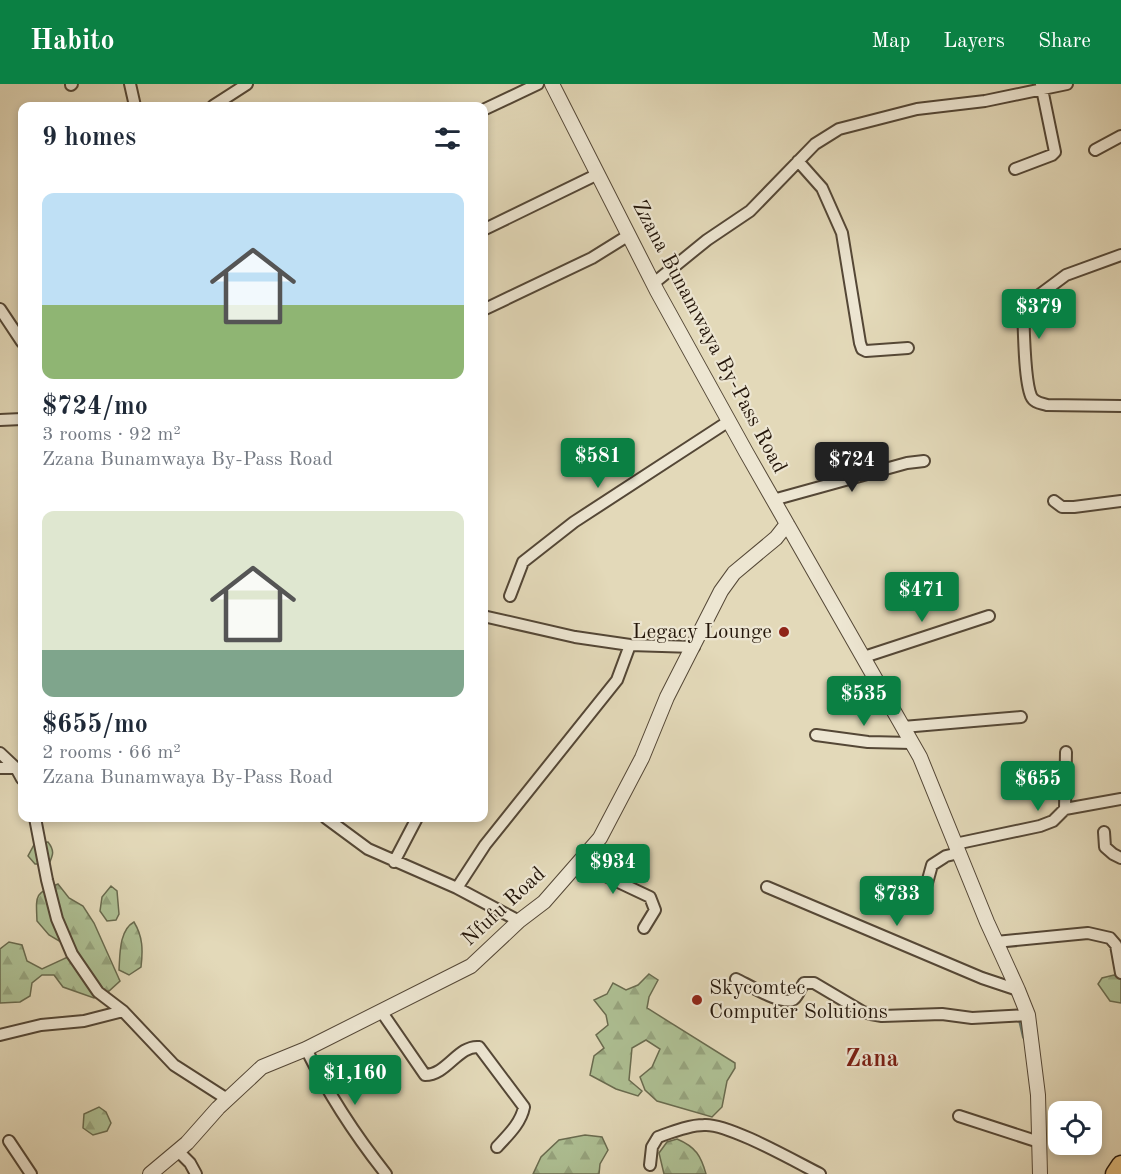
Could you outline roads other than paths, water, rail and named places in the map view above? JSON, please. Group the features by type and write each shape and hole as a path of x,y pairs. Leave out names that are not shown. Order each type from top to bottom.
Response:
{"main road":[{"path":"1115,1174 1121,1165"}],"street":[{"path":"130,84 134,102"},
{"path":"219,102 247,84"},
{"path":"488,108 538,84"},
{"name":"Zzana Bunamwaya By-Pass Road","path":"552,84 654,284 773,500 920,757 1028,1015 1038,1095 1040,1174"},
{"path":"654,284 706,240 750,211 815,144 839,129 917,110 985,101 1042,87 1067,84"},
{"path":"1015,168 1052,155 1054,152 1042,87"},
{"path":"1095,150 1121,136"},
{"path":"798,161 822,188 843,233 862,349 866,351 908,348"},
{"path":"488,228 598,174"},
{"path":"488,308 592,258 629,236"},
{"path":"1121,255 1066,275 1023,307 1028,380 1032,398 1037,403 1047,405 1121,406"},
{"path":"0,309 18,336"},
{"path":"0,420 18,419"},
{"path":"510,596 524,562 574,522 729,421"},
{"path":"773,500 924,461"},
{"path":"1054,501 1062,507 1121,501"},
{"name":"Nfufu Road","path":"150,1174 178,1151 227,1099 262,1067 306,1049 471,966 519,921 544,902 600,838 642,758 667,697 709,613 734,573 776,538 787,524"},
{"path":"864,657 989,616"},
{"path":"488,617 575,637 630,645 694,647"},
{"path":"457,888 485,845 617,680 630,645"},
{"path":"903,727 1021,717"},
{"path":"816,735 868,742 912,743"},
{"path":"1065,809 1066,752"},
{"path":"0,753 18,772"},
{"path":"0,768 16,768"},
{"path":"924,894 932,865 957,848 1040,826 1053,821 1065,809 1121,799"},
{"path":"36,822 57,919 72,954 98,992 123,1011 174,1065 227,1099"},
{"path":"331,822 368,849 393,862 457,888 519,921"},
{"path":"393,862 415,822"},
{"path":"1104,832 1106,847 1121,858"},
{"path":"578,863 650,897 655,910 644,928"},
{"path":"767,887 982,978 1018,990"},
{"path":"996,942 1088,933 1110,938 1116,945 1121,973"},
{"path":"736,979 778,1000 788,1001 794,999 804,983 814,983 863,1012 882,1016 942,1014 972,1018 1028,1015"},
{"path":"0,1035 41,1025 84,1021 123,1011"},
{"path":"381,1011 425,1075 437,1073 468,1048 479,1047 524,1107 516,1125 497,1148"},
{"path":"306,1049 328,1090 367,1150 386,1174"},
{"path":"959,1116 1039,1142"},
{"path":"650,1165 652,1147 658,1137 704,1125 720,1127 743,1136 820,1174"},
{"path":"9,1141 31,1174"},
{"path":"178,1151 190,1163 196,1174"}],"waterway":[{"path":"1020,1020 1024,1037"}],"place":[{"name":"Legacy Lounge","path":"784,632"},
{"name":"Skycomtec Computer Solutions","path":"697,1000"}],"district":[{"name":"Zana","path":"872,1060"}]}
